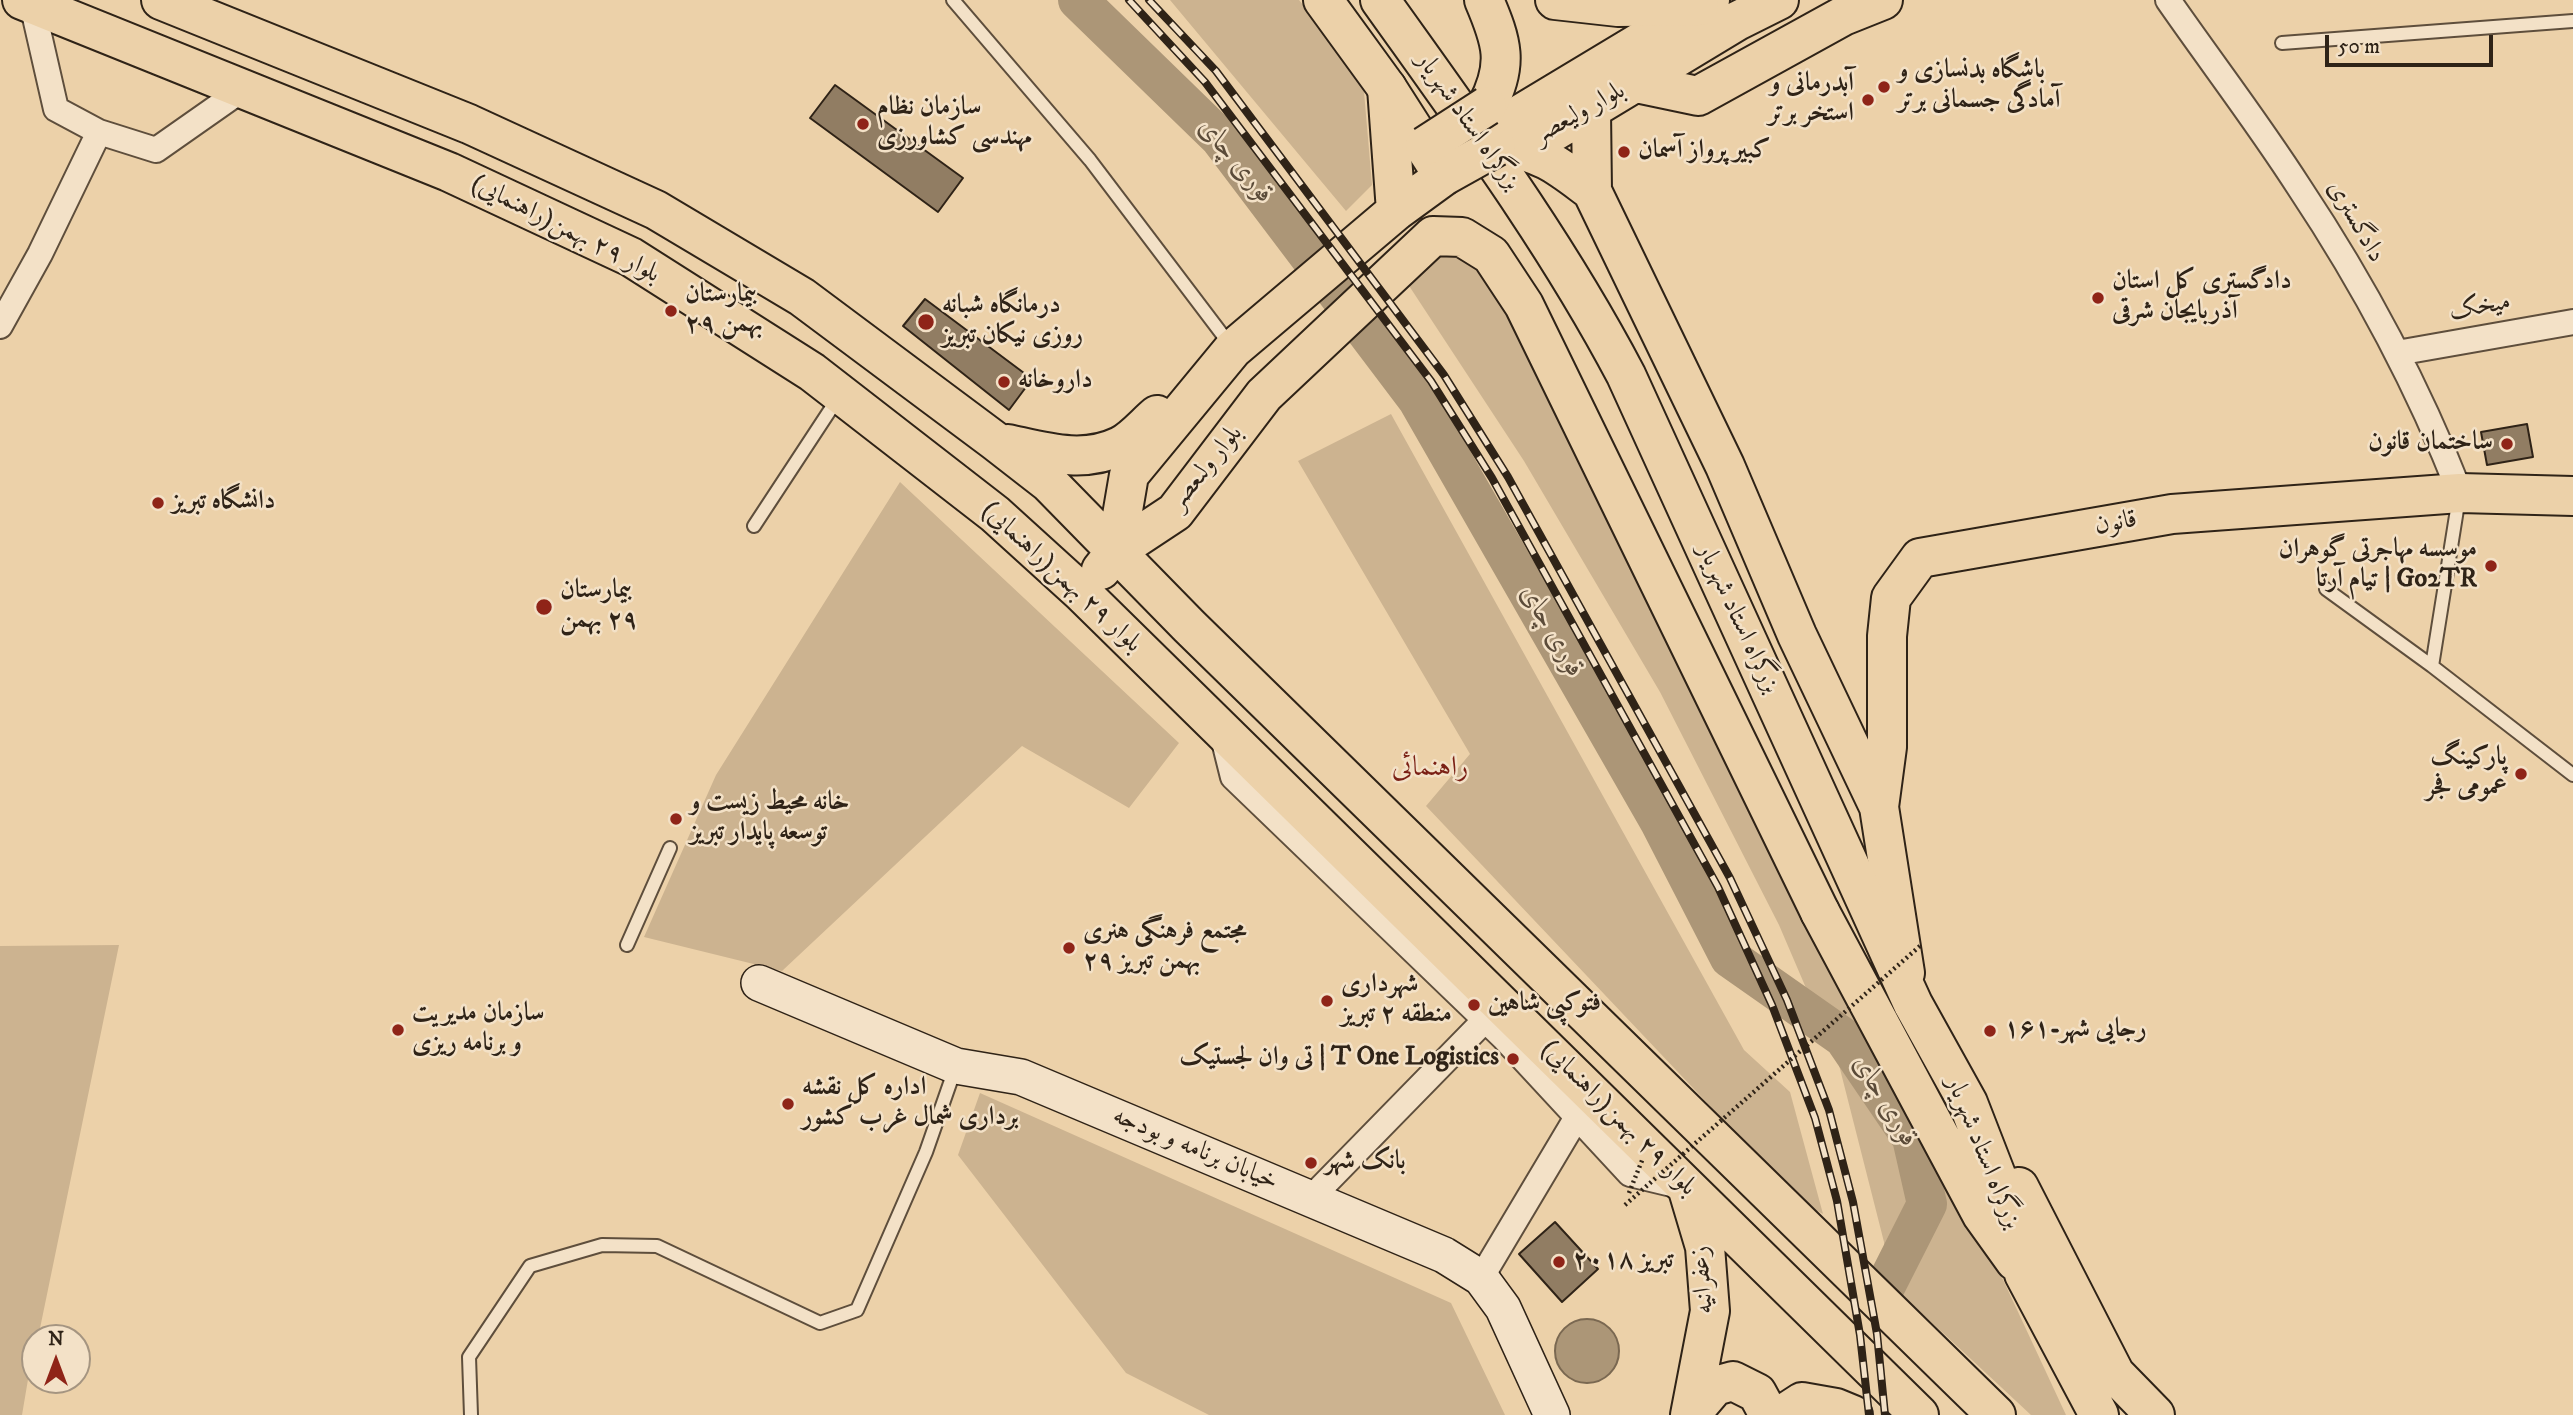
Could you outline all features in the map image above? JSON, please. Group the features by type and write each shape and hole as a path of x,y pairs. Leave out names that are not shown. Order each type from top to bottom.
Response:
{"main road":[{"name":"بزرگراه استاد شهریار","path":"1323,0 1387,88 1434,161"},
{"name":"بزرگراه استاد شهریار","path":"1380,0 1525,203 1610,344 1908,992 1968,1103 2008,1206 2024,1273"},
{"path":"1434,161 1487,106 1500,82 1501,66 1494,24 1484,0"},
{"path":"1555,0 1618,7 1704,3"},
{"name":"بلوار ولیعصر","path":"1496,147 1535,143 1737,21 1779,0"},
{"path":"1636,83 1698,96 1843,16 1883,0"},
{"name":"بلوار ٢٩ بهمن(راهنمایی)","path":"166,1 469,124 656,209 802,297 995,441 1049,483 1189,626 1996,1415"},
{"name":"بلوار ٢٩ بهمن(راهنمایی)","path":"27,2 449,172 631,257 812,372 995,514 1082,593 1919,1415"},
{"name":"بلوار ولیعصر","path":"1496,147 1514,118 1704,3"},
{"path":"1387,88 1396,211"},
{"path":"1591,111 1592,191 1725,466 1797,635 1879,807 1908,992"},
{"path":"449,172 469,124"},
{"path":"1434,161 1496,147 1529,151 1545,158 1592,191"},
{"name":"بلوار ولىعصر","path":"1116,551 1129,475 1245,338 1396,211 1434,161"},
{"name":"بلوار ولىعصر","path":"1116,551 1175,512 1264,395 1433,236"},
{"name":"بزرگراه استاد شهریار","path":"1433,236 1462,237 1491,255 1524,305 1820,912 1982,1215 2024,1273 2099,1415"},
{"path":"995,441 1071,456 1090,455 1121,446 1245,338"},
{"name":"قانون","path":"1879,807 1887,747 1886,636 1891,598 1920,558 2172,514 2460,493 2573,496"},
{"path":"1082,593 1116,551"},
{"path":"1968,1103 2000,1150 2115,1374 2155,1415"},
{"name":"زعفرانیه","path":"1688,1188 1705,1247 1710,1311 1690,1415"},
{"path":"1690,1415 1715,1386 1733,1381 1757,1393 1769,1415"},
{"path":"1782,1415 1802,1402 1836,1408 1853,1415"}],"street":[{"name":"دادگستری","path":"2168,0 2300,188 2397,353 2431,419 2460,493"},
{"path":"27,2 56,109 99,132 156,150 243,89"},
{"path":"0,326 40,254 99,132"},
{"name":"میخک","path":"2397,353 2573,322"},
{"path":"1222,732 1233,777 1485,1020 1630,1174 1688,1188"},
{"name":"خیابان برنامه و بودجه","path":"759,983 956,1066 1021,1077 1444,1255 1481,1278 1503,1308 1552,1415"},
{"path":"1310,1199 1485,1020"},
{"path":"1481,1278 1577,1117"}],"lane":[{"path":"953,0 1245,338"},
{"path":"2282,43 2573,21"},
{"path":"754,526 840,395"},
{"path":"2432,666 2460,493"},
{"path":"2326,589 2432,666 2573,775"},
{"path":"627,945 670,848"},
{"path":"471,1415 469,1357 530,1266 602,1245 657,1246 820,1323 858,1310 926,1152 956,1066"}],"path":[{"path":"1625,1205 1920,946"},
{"path":"1629,1193 1643,1158"}],"shaded area":[{"path":"1170,0 1299,0 1363,80 1372,185 1346,211"},
{"path":"1431,247 1479,260 1965,1198 2066,1415 2031,1415 1885,1279 1884,1242 1839,1065 1779,925 1660,692 1524,461 1398,269"},
{"path":"1391,414 1744,1050 1790,1092 1823,1214 1801,1202 1426,806 1470,754 1298,461"},
{"path":"900,482 1179,743 1129,808 1022,746 782,971 644,937 716,775"},
{"path":"119,945 41,1324 21,1324 21,1394 26,1394 22,1415 0,1415 0,946"},
{"path":"980,1093 1451,1303 1505,1415 1209,1415 1126,1373 958,1155"},
{"path":"1587,1319 1605,1325 1613,1333 1619,1351 1613,1369 1605,1377 1587,1383 1569,1377 1561,1369 1555,1351 1561,1333 1569,1325"}],"building":[{"path":"835,85 963,178 938,212 810,118"},
{"path":"925,299 1032,379 1009,410 903,326"},
{"name":"ساختمان قانون","path":"2527,424 2533,457 2487,465 2481,432"},
{"name":"تبریز ۲۰۱۸","path":"1555,1222 1598,1269 1562,1302 1519,1254"}],"waterway":[{"name":"قوری چای","path":"1078,0 1220,138 1418,400 1660,822 1730,958 1844,1038 1912,1138 1927,1204 1885,1287"}],"railway":[{"path":"1129,0 1205,82 1431,381 1492,478 1718,887 1772,1005 1815,1118 1837,1201 1860,1335 1869,1415"},
{"path":"1149,0 1216,71 1444,375 1508,477 1730,878 1787,1000 1829,1110 1853,1202 1877,1334 1885,1415"}],"place":[{"name":"باشگاه بدنسازی و آمادگی جسمانی برتر","path":"1884,87"},
{"name":"آبدرمانی و استخر برتر","path":"1868,100"},
{"name":"سازمان نظام مهندسی کشاورزی","path":"863,124"},
{"name":"کبیر پرواز آسمان","path":"1624,152"},
{"name":"دادگستری کل استان آذربایجان شرقی","path":"2098,298"},
{"name":"بیمارستان ۲۹ بهمن","path":"671,311"},
{"name":"درمانگاه شبانه روزی نیکان تبریز","path":"926,322"},
{"name":"داروخانه","path":"1004,382"},
{"name":"ساختمان قانون","path":"2507,444"},
{"name":"دانشگاه تبریز","path":"158,503"},
{"name":"موسسه مهاجرتی گوهران تیام آرتا | Go2TR","path":"2491,566"},
{"name":"بیمارستان ٢٩ بهمن","path":"544,607"},
{"name":"پارکینگ عمومی فجر","path":"2521,774"},
{"name":"خانه محیط زیست و توسعه پایدار تبریز","path":"676,819"},
{"name":"مجتمع فرهنگی هنری ۲۹ بهمن تبریز","path":"1069,948"},
{"name":"شهرداری منطقه ۲ تبریز","path":"1327,1001"},
{"name":"فتوکپی شاهین","path":"1474,1005"},
{"name":"سازمان مدیریت و برنامه ریزی","path":"398,1030"},
{"name":"۱۶۱-رجایی شهر","path":"1990,1031"},
{"name":"تی وان لجستیک | T One Logistics","path":"1513,1059"},
{"name":"اداره کل نقشه برداری شمال غرب کشور","path":"788,1104"},
{"name":"بانک شهر","path":"1311,1163"},
{"name":"تبریز ۲۰۱۸","path":"1559,1262"}],"district":[{"name":"راهنمائی","path":"1430,769"}]}
